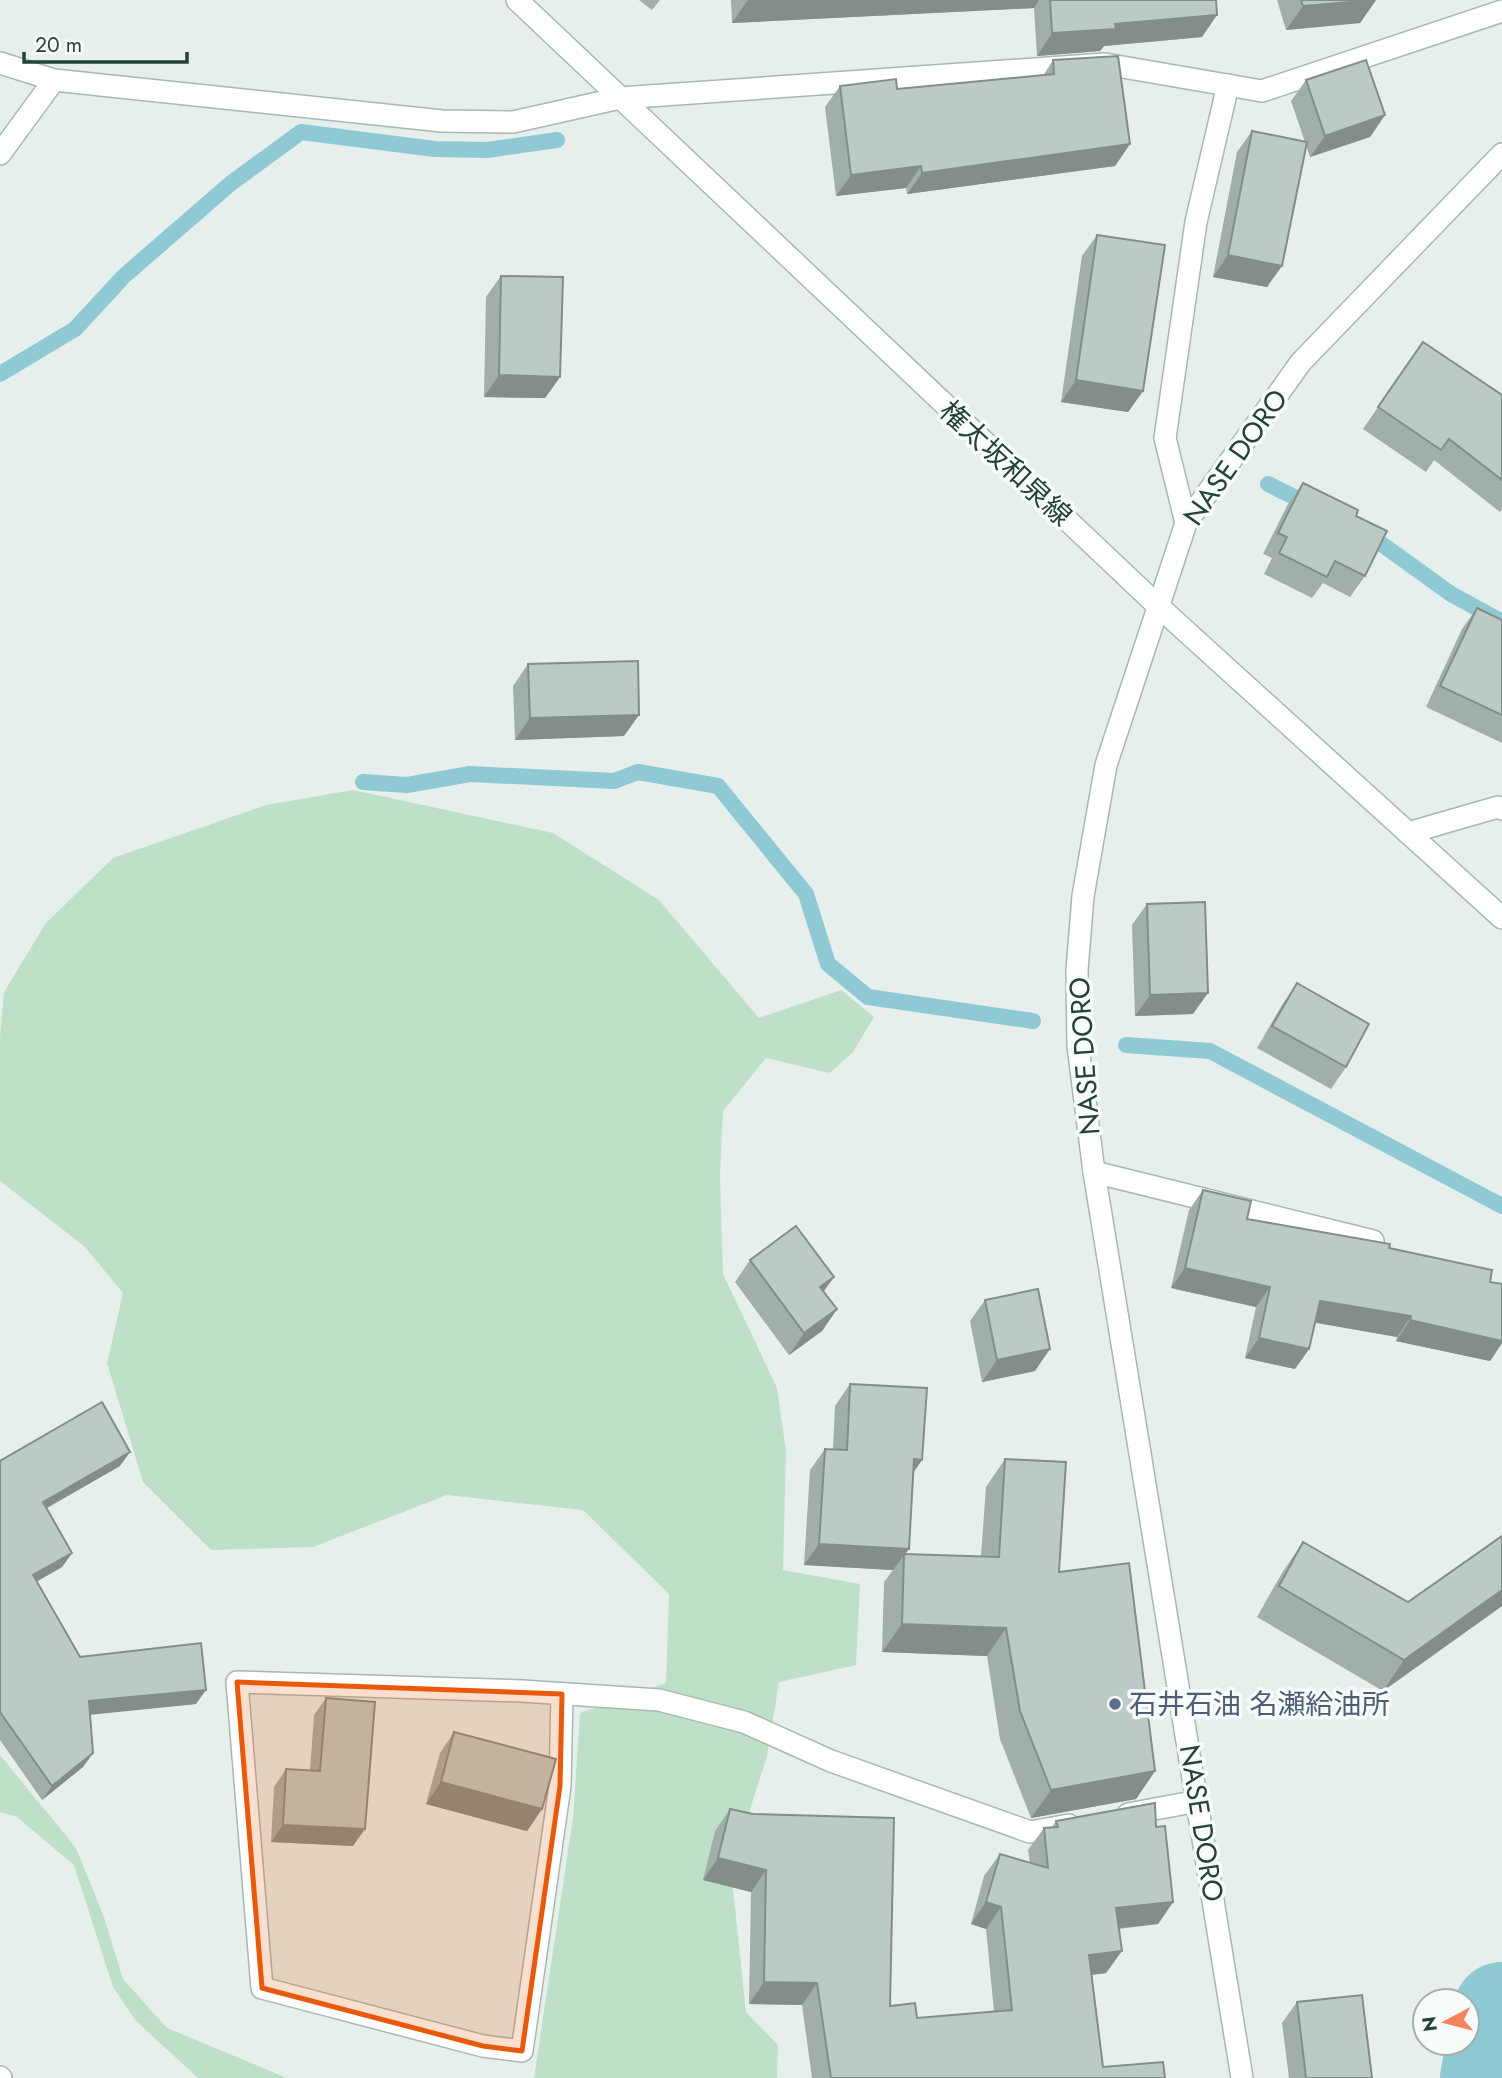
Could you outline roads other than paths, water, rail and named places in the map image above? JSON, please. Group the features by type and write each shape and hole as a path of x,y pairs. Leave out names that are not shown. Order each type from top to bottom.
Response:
{"street":[{"name":"権太坂和泉線","path":"517,0 1157,605 1502,918"},
{"path":"0,63 54,80 442,121 513,122 620,98 1105,64 1262,91 1502,11"},
{"path":"0,154 54,80"},
{"path":"1186,523 1165,438 1196,222 1228,85"},
{"name":"NASE DORO","path":"1242,2078 1094,1172 1078,1046 1077,970 1083,897 1106,765 1186,523 1301,362 1502,154"},
{"path":"1408,833 1498,807 1502,809"},
{"path":"1094,1172 1373,1241"},
{"path":"562,1694 560,1786 522,2051 483,2046 262,1988 237,1682 562,1694 659,1700 744,1722 831,1761 1030,1832 1198,1801"}],"waterway":[{"path":"0,374 75,329 124,276 230,184 301,132 435,149 487,150 557,140"},
{"path":"1268,484 1310,505"},
{"path":"1365,532 1451,594 1502,622"},
{"path":"363,782 407,785 470,774 614,781 638,772 718,786 806,894 828,964 868,997 1033,1021"},
{"path":"1126,1045 1210,1051 1502,1206"},
{"path":"1489,2078 1502,2011"}],"place":[{"name":"石井石油 名瀬給油所","path":"1115,1704"}]}
